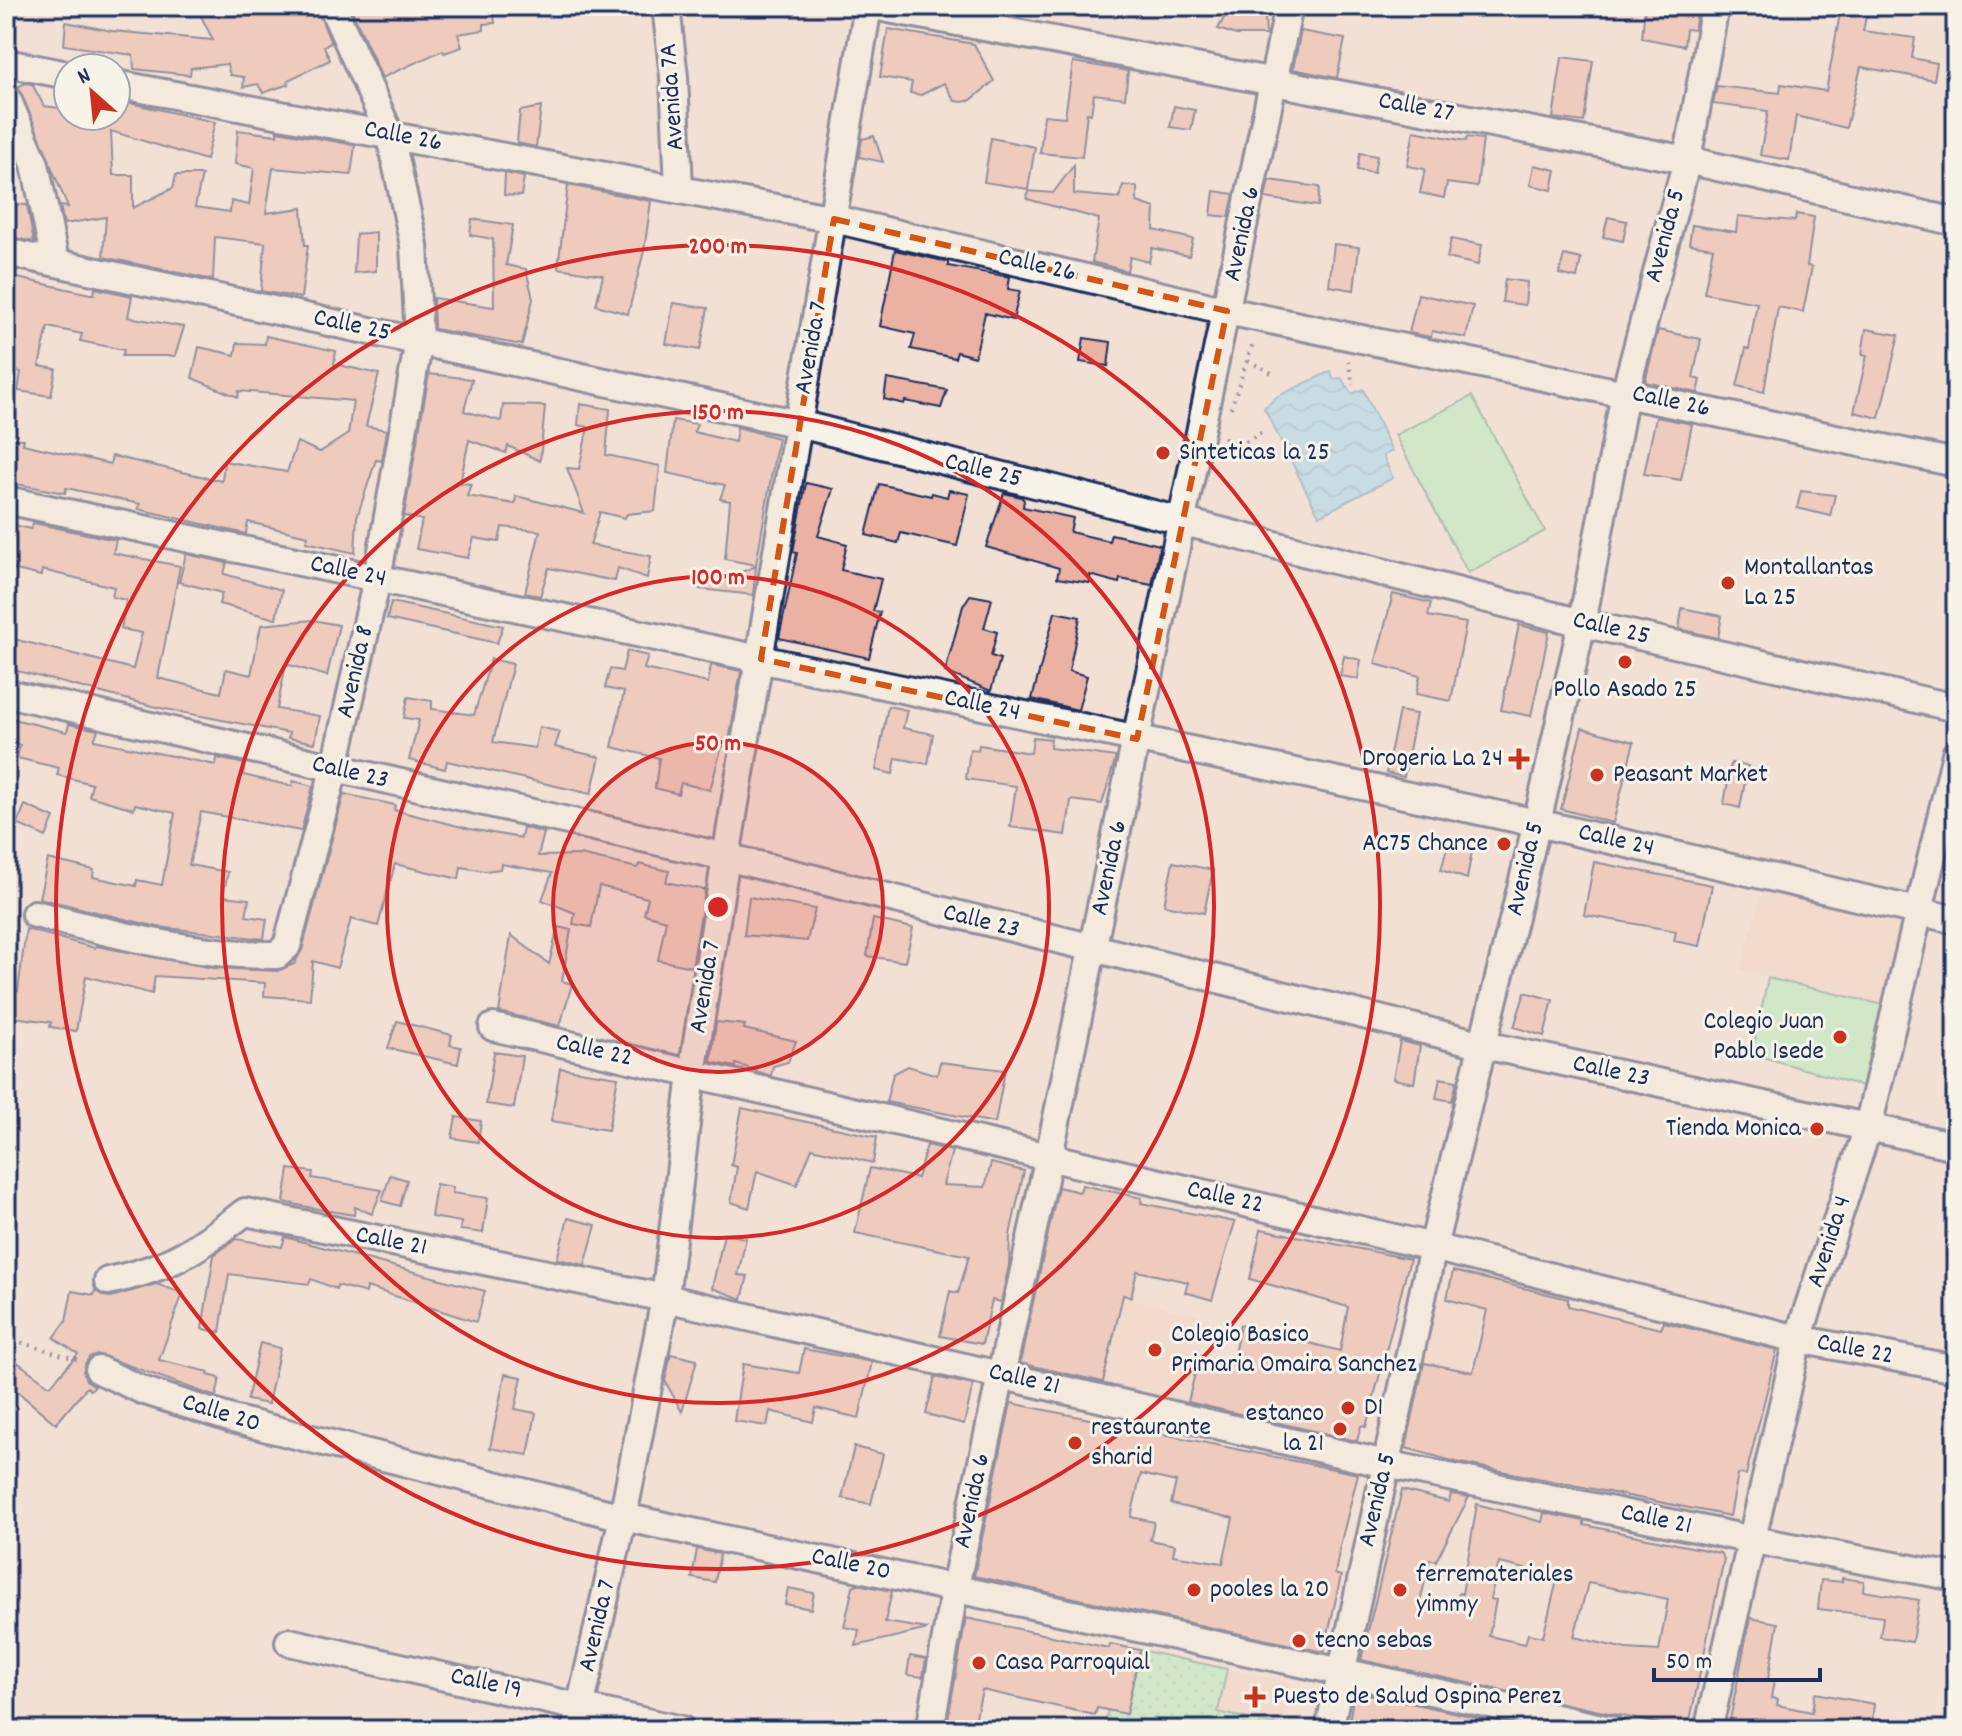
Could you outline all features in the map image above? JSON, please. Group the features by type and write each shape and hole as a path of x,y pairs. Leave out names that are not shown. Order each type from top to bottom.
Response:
{"street":[{"name":"Avenida 8","path":"35,914 163,946 226,955 277,955 287,946 334,770 377,579 419,340 414,245 390,135 332,6"},
{"name":"Avenida 7A","path":"666,6 674,77 679,188"},
{"name":"Calle 27","path":"870,6 1687,160 1956,222"},
{"name":"Avenida 7","path":"577,1717 623,1517 665,1298 692,1074 726,857 870,6"},
{"name":"Avenida 6","path":"930,1730 955,1586 1049,1156 1289,6"},
{"name":"Avenida 5","path":"1329,1730 1339,1671 1433,1247 1484,1045 1582,623 1625,393 1687,160 1715,6"},
{"path":"6,63 52,72"},
{"name":"Calle 26","path":"132,87 834,219 1227,311 1956,463"},
{"path":"6,96 35,164 55,261"},
{"name":"Calle 25","path":"6,252 799,424 1582,623 1956,708"},
{"name":"Calle 24","path":"6,500 1537,823 1956,920"},
{"name":"Calle 23","path":"6,693 726,857 1484,1045 1956,1146"},
{"name":"Avenida 4","path":"1708,1730 1798,1339 1868,1127 1956,754"},
{"name":"Calle 22","path":"493,1027 1433,1247 1798,1339 1956,1369"},
{"name":"Calle 21","path":"108,1281 153,1272 185,1256 245,1212 665,1298 1386,1464 1753,1540 1956,1577"},
{"name":"Calle 20","path":"99,1370 142,1390 232,1419 623,1517 955,1586 1611,1730"},
{"name":"Calle 19","path":"289,1642 577,1717 682,1730"}],"path":[{"path":"1227,417 1262,318"},
{"path":"1248,361 1274,374"},
{"path":"1222,431 1225,441 1241,445 1264,431"},
{"path":"6,1338 70,1355 99,1370"}],"highlighted area":[{"path":"834,219 1227,311 1137,739 761,659"}],"shaded area":[{"path":"1764,888 1905,918 1885,1006 1740,970"},
{"path":"1438,1297 1484,1309 1469,1371 1424,1363"},
{"path":"1123,1298 1208,1318 1187,1406 1102,1386"},
{"name":"Puesto de Salud Ospina Perez","path":"1227,1669 1292,1683 1282,1726 1217,1712"}],"green space":[{"path":"1472,396 1545,531 1468,573 1395,435"},
{"path":"1768,978 1884,1005 1862,1086 1752,1054"},
{"path":"1140,1650 1227,1669 1218,1712 1299,1730 1103,1730 1108,1710 1126,1713"}],"water":[{"path":"1331,371 1333,379 1341,378 1352,394 1363,389 1392,451 1383,456 1393,478 1319,516 1264,408 1278,396"}],"building":[{"path":"196,6 316,6 331,43 324,46 330,60 288,80 289,84 263,93 258,84 243,87 244,77 230,75 227,64 191,68 190,75 134,69 132,52 64,45 66,22 112,31 213,40"},
{"path":"350,6 493,6 495,23 484,24 484,30 458,34 462,47 444,53 443,50 382,78"},
{"path":"1645,6 1699,6 1694,30 1686,29 1684,46 1642,38"},
{"path":"1841,8 1867,12 1863,31 1915,38 1912,58 1937,63 1934,80 1861,67 1846,128 1796,116 1789,160 1760,155 1768,111 1713,104 1717,86 1780,93 1781,84 1826,91"},
{"path":"1226,14 1265,17 1266,35 1236,35 1218,29"},
{"path":"888,29 974,44 994,81 971,100 963,102 955,101 944,83 921,95 910,93 912,82 880,77"},
{"path":"1301,31 1345,39 1337,78 1293,69"},
{"path":"1562,57 1593,61 1584,122 1553,118"},
{"path":"1073,62 1128,71 1125,98 1094,94 1091,114 1087,113 1082,157 1040,153 1044,115 1065,117"},
{"path":"25,83 32,84 44,106 52,107 52,132 111,132 113,175 133,175 133,208 173,188 176,175 202,175 195,207 230,212 231,201 249,205 254,168 235,164 238,130 277,135 277,131 355,145 351,175 273,168 266,213 302,208 305,245 308,245 301,298 261,291 265,243 215,237 213,280 103,257 106,217 64,224 60,206 68,207 18,87"},
{"path":"132,104 215,122 206,160 114,132 132,132"},
{"path":"1174,106 1195,110 1191,130 1170,127"},
{"path":"541,107 536,147 517,143 520,111"},
{"path":"1414,131 1466,141 1467,137 1483,139 1477,187 1447,183 1444,198 1420,193 1425,169 1407,166"},
{"path":"874,136 883,162 859,157 862,139"},
{"path":"991,138 1035,147 1028,189 984,182"},
{"path":"1360,153 1377,156 1374,173 1357,170"},
{"path":"1074,165 1074,194 1119,198 1123,185 1137,187 1137,202 1155,208 1154,230 1193,239 1189,256 1152,248 1149,262 1130,257 1127,271 1092,262 1099,219 1027,199 1028,191 1053,193"},
{"path":"1534,165 1556,170 1552,190 1530,185"},
{"path":"505,173 524,177 521,196 504,195"},
{"path":"1269,180 1320,187 1318,206 1265,198"},
{"path":"568,185 651,201 644,251 628,314 596,305 603,275 558,268"},
{"path":"1214,191 1234,194 1229,217 1211,215"},
{"path":"6,204 27,205 34,242 6,236"},
{"path":"1796,214 1814,217 1807,266 1812,267 1803,312 1778,307 1764,392 1737,386 1746,348 1749,349 1757,303 1704,293 1713,248 1689,244 1692,225 1736,232 1738,216 1795,221"},
{"path":"1608,217 1627,221 1623,241 1603,237"},
{"path":"472,219 513,225 506,265 526,269 533,299 522,345 434,329 433,298 494,307 493,239 470,235"},
{"path":"376,232 376,271 354,273 356,234"},
{"path":"1451,239 1482,245 1478,265 1447,258"},
{"path":"1334,244 1359,247 1354,290 1329,286"},
{"path":"895,250 948,262 948,266 1010,277 1008,289 1020,291 1013,320 985,313 975,357 957,352 955,358 911,349 915,334 880,326"},
{"path":"1564,255 1581,259 1577,278 1559,274"},
{"path":"13,277 90,294 94,294 95,288 132,296 128,317 184,327 175,356 122,356 124,350 80,341 82,334 48,327 39,366 56,369 51,396 18,391 21,372 15,371 14,353 6,353 6,284 11,283"},
{"path":"1505,279 1527,282 1525,305 1502,302"},
{"path":"1418,294 1473,306 1466,338 1432,331 1431,337 1409,333"},
{"path":"673,303 708,308 700,350 666,344"},
{"path":"1866,329 1899,335 1879,418 1854,412 1867,355 1862,354"},
{"path":"1658,330 1701,339 1693,378 1701,380 1698,393 1645,382"},
{"path":"266,336 336,351 334,364 379,374 366,426 387,430 382,461 376,460 357,517 355,553 306,542 308,536 248,522 246,534 138,509 140,504 99,495 66,488 65,493 6,482 6,438 24,439 23,444 110,464 112,456 222,481 224,461 287,472 297,442 320,452 348,434 353,401 239,391 238,397 192,378 199,347 235,355 237,343 265,344"},
{"path":"1084,338 1111,342 1108,366 1080,362"},
{"path":"429,374 472,379 464,411 501,421 503,405 545,406 540,461 508,446 506,453 469,440 460,483 471,484 467,496 515,504 516,496 584,513 567,468 579,469 588,427 578,425 580,404 610,409 606,455 660,466 655,511 627,514 625,518 600,512 590,545 651,556 647,578 618,568 615,581 549,568 540,596 525,593 540,531 502,527 499,542 474,538 468,558 416,549 422,520 404,516"},
{"path":"887,379 947,390 941,408 884,399"},
{"path":"1656,417 1692,424 1681,480 1644,474"},
{"path":"673,420 697,424 694,432 735,442 737,427 778,438 756,565 725,559 730,501 720,499 725,485 667,473"},
{"path":"806,483 833,489 818,536 847,544 841,570 881,579 873,611 880,612 869,658 779,638 797,553 793,552"},
{"path":"879,484 931,496 932,493 947,497 949,490 969,494 957,546 901,533 898,543 866,535"},
{"path":"1801,491 1835,495 1830,516 1797,508"},
{"path":"1004,493 1021,497 1023,507 1073,518 1070,532 1109,541 1111,534 1160,545 1152,585 1120,579 1119,583 1090,575 1090,583 1057,578 1059,568 986,547"},
{"path":"6,523 31,529 33,523 116,540 113,553 180,566 158,678 221,693 226,669 251,675 261,625 313,620 339,625 327,676 286,664 277,709 320,716 315,743 288,738 289,733 160,708 6,668 6,637 133,669 142,633 121,629 126,600 112,597 114,587 42,570 41,576 6,565"},
{"path":"186,554 227,563 224,574 282,590 276,619 219,604 222,593 179,582"},
{"path":"756,566 753,595 699,589"},
{"path":"1393,594 1431,603 1428,616 1466,623 1451,701 1416,694 1420,676 1375,664"},
{"path":"970,595 992,599 984,628 997,632 991,656 1000,659 991,691 945,672 963,606"},
{"path":"391,602 503,626 497,643 387,619"},
{"path":"1682,608 1722,616 1718,638 1679,629"},
{"path":"1055,612 1080,617 1069,671 1087,676 1078,710 1032,699"},
{"path":"1519,625 1549,632 1531,716 1501,710"},
{"path":"627,651 648,656 644,669 708,683 711,665 741,671 728,747 722,746 710,790 681,783 678,794 655,788 659,758 612,747 624,692 605,688 610,669 622,671"},
{"path":"1344,656 1361,660 1358,679 1340,676"},
{"path":"491,659 513,664 493,742 535,748 539,727 560,732 555,747 600,757 591,794 447,761 445,769 409,760 419,720 404,718 408,697 432,701 432,709 474,715"},
{"path":"888,706 907,710 903,728 933,734 928,764 896,758 893,774 876,770"},
{"path":"1399,711 1416,714 1404,777 1386,773"},
{"path":"9,718 67,732 69,724 98,730 94,740 216,765 217,758 245,764 243,775 292,786 293,781 313,786 301,831 201,812 189,865 228,872 223,896 249,899 246,916 267,919 264,939 158,927 39,898 48,859 94,870 93,877 136,886 137,880 162,885 175,813 135,804 134,809 89,796 92,784 57,775 59,768 17,758 20,745 6,742"},
{"name":"Peasant Market","path":"1582,728 1634,742 1613,823 1561,809"},
{"path":"1033,737 1051,739 1050,748 1116,757 1102,804 1071,800 1066,835 1010,827 1016,786 966,779 970,749 978,750 979,745 1031,753"},
{"path":"1731,763 1748,766 1740,808 1724,804"},
{"path":"344,794 395,805 394,810 470,829 521,838 523,827 544,833 538,856 580,855 638,868 639,864 669,871 666,882 705,890 692,967 658,960 666,920 644,914 648,898 599,886 591,927 573,924 575,913 542,900 552,873 501,864 500,869 485,871 461,867 459,879 395,864 378,926 351,919 337,968 313,961 310,999 264,996 265,983 155,976 152,994 86,976 76,1031 50,1027 51,1022 6,1016 6,989 18,991 26,929 95,948 213,968 277,971 294,964 302,950"},
{"path":"25,805 54,818 46,837 17,824"},
{"path":"1447,848 1472,851 1467,879 1441,870"},
{"path":"1173,862 1213,870 1204,913 1164,905"},
{"path":"1594,862 1712,885 1700,946 1674,941 1676,931 1584,915"},
{"path":"749,897 815,909 807,941 744,935"},
{"path":"873,919 913,928 905,962 867,956"},
{"path":"558,927 571,930 562,981 572,984 560,1026 499,1012 511,935 549,964"},
{"path":"1525,992 1553,1000 1544,1036 1514,1027"},
{"path":"397,1021 452,1035 450,1045 461,1047 458,1064 388,1048"},
{"path":"716,1022 745,1025 744,1029 796,1041 788,1062 773,1066 771,1076 736,1064 736,1067 711,1062"},
{"path":"1400,1041 1420,1046 1414,1083 1393,1079"},
{"path":"494,1052 522,1056 514,1108 486,1104"},
{"path":"940,1062 1005,1070 995,1123 886,1102 893,1074 908,1066 937,1075"},
{"path":"560,1068 618,1077 608,1130 551,1121"},
{"path":"1440,1078 1457,1081 1452,1101 1436,1098"},
{"path":"742,1108 877,1137 873,1163 812,1148 797,1185 757,1171 749,1208 731,1202 737,1167 731,1165"},
{"path":"456,1117 481,1121 478,1142 452,1138"},
{"path":"927,1145 952,1151 943,1185 985,1187 991,1163 1024,1171 1010,1235 1009,1265 1001,1302 992,1300 982,1344 940,1336 950,1291 958,1293 969,1256 855,1233 870,1168 917,1178"},
{"path":"289,1169 313,1172 312,1178 382,1190 372,1214 355,1207 354,1215 284,1202"},
{"path":"390,1175 407,1180 400,1206 382,1201"},
{"path":"436,1184 453,1187 452,1193 488,1198 483,1233 460,1230 461,1222 431,1217"},
{"path":"1082,1185 1142,1198 1141,1203 1235,1222 1212,1300 1185,1292 1188,1282 1137,1271 1131,1297 1123,1295 1103,1382 1020,1363 1058,1187 1080,1192"},
{"path":"568,1218 596,1225 585,1265 557,1259"},
{"path":"1261,1229 1410,1259 1366,1427 1361,1426 1357,1441 1188,1402 1199,1357 1232,1364 1240,1325 1340,1351 1348,1307 1250,1279"},
{"path":"724,1234 746,1238 738,1275 748,1276 742,1299 712,1288"},
{"path":"285,1237 485,1291 476,1322 367,1287 366,1293 337,1285 336,1289 311,1279 309,1284 229,1274 220,1332 202,1329 214,1255 236,1239 282,1247"},
{"path":"1453,1271 1568,1299 1568,1306 1631,1322 1661,1329 1664,1322 1777,1350 1746,1475 1738,1474 1730,1516 1456,1462 1406,1448 1424,1363 1473,1372 1487,1310 1447,1299"},
{"path":"156,1284 183,1293 159,1360 209,1372 208,1375 220,1378 216,1397 97,1354 89,1357 83,1371 86,1380 95,1386 90,1390 87,1387 56,1424 6,1382 6,1354 50,1386 78,1354 54,1338 66,1321 72,1291 94,1295 95,1289 103,1296 111,1297"},
{"path":"260,1343 280,1348 268,1404 247,1400"},
{"path":"804,1349 872,1362 859,1418 816,1408 813,1422 770,1411 767,1426 734,1421 743,1364 799,1373"},
{"path":"671,1354 697,1360 682,1412 665,1381"},
{"path":"505,1374 522,1377 515,1409 536,1413 528,1455 490,1448"},
{"path":"935,1377 973,1385 964,1424 926,1414"},
{"path":"1011,1403 1358,1474 1340,1546 1335,1574 1341,1576 1324,1652 974,1576","holes":["1141,1474 1176,1482 1171,1504 1233,1518 1223,1563 1173,1555 1175,1545 1150,1540 1154,1522 1131,1517"]},
{"path":"854,1447 883,1454 871,1504 842,1498"},
{"path":"1402,1490 1449,1502 1451,1494 1469,1497 1436,1561 1430,1559 1420,1603 1456,1610 1459,1593 1462,1594 1477,1504 1542,1522 1544,1513 1584,1521 1584,1525 1720,1553 1724,1559 1688,1730 1361,1660","holes":["1499,1563 1558,1576 1543,1637 1528,1634 1525,1644 1489,1636 1496,1600 1490,1599","1588,1583 1668,1599 1659,1651 1626,1649 1574,1637"]},
{"path":"697,1549 720,1554 715,1582 692,1578"},
{"path":"1842,1578 1864,1581 1863,1591 1919,1600 1912,1642 1880,1637 1883,1617 1818,1609 1821,1580 1842,1582"},
{"path":"857,1584 892,1591 885,1622 928,1629 856,1646 859,1630 844,1627 853,1586"},
{"path":"788,1588 814,1593 811,1609 785,1604"},
{"path":"966,1618 1109,1648 1110,1644 1140,1650 1126,1714 1097,1708 1095,1715 982,1690 973,1730 946,1730"},
{"path":"1750,1618 1778,1623 1768,1680 1774,1681 1771,1698 1778,1699 1777,1705 1812,1712 1815,1693 1874,1704 1871,1730 1728,1730"},
{"path":"910,1656 926,1659 923,1677 907,1675"},
{"path":"1354,1691 1480,1718 1478,1730 1348,1730"}],"place":[{"name":"Sinteticas la 25","path":"1163,453"},
{"name":"Montallantas La 25","path":"1728,583"},
{"name":"Pollo Asado 25","path":"1625,662"},
{"name":"Drogeria La 24","path":"1519,759"},
{"name":"Peasant Market","path":"1597,775"},
{"name":"AC75 Chance","path":"1504,844"},
{"name":"Colegio Juan Pablo 1sede","path":"1840,1037"},
{"name":"Tienda Monica","path":"1817,1129"},
{"name":"Colegio Basico Primaria Omaira Sanchez","path":"1155,1350"},
{"name":"D1","path":"1348,1408"},
{"name":"estanco la 21","path":"1340,1429"},
{"name":"restaurante sharid","path":"1075,1443"},
{"name":"pooles la 20","path":"1194,1590"},
{"name":"ferremateriales yimmy","path":"1400,1590"},
{"name":"tecno sebas","path":"1299,1641"},
{"name":"Casa Parroquial","path":"979,1663"},
{"name":"Puesto de Salud Ospina Perez","path":"1255,1697"}]}
